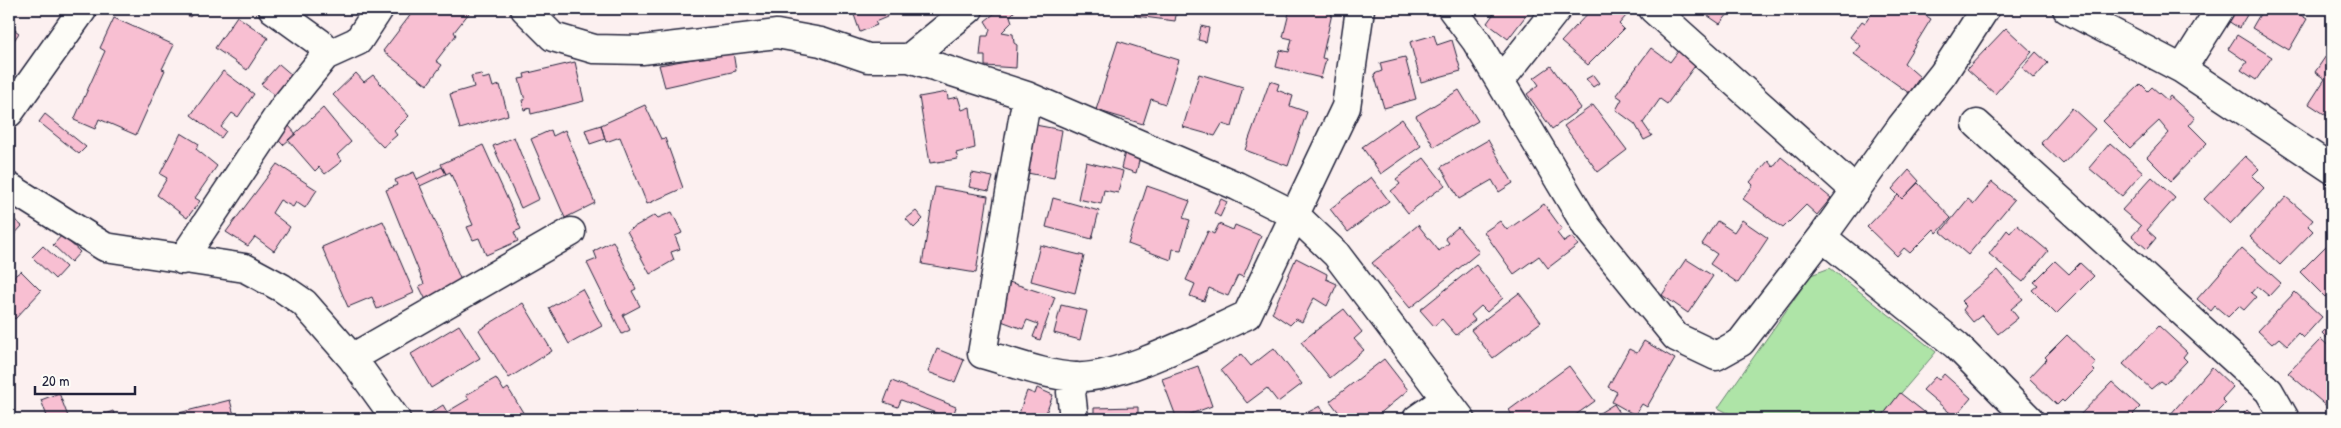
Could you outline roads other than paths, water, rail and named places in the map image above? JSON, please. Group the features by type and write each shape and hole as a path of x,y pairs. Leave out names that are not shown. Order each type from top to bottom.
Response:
{"street":[{"path":"9,113 83,9"},
{"path":"273,9 320,43 325,56"},
{"path":"182,260 284,107 325,56 358,40 379,9"},
{"path":"525,9 553,37 594,49 642,50 777,34 820,42 868,58 909,58 1027,96 1237,186 1295,215 1336,254 1453,409 1417,419"},
{"path":"909,58 969,9"},
{"path":"1027,96 982,354 1076,377 1102,374 1154,357 1247,314 1346,106 1360,9"},
{"path":"1452,9 1476,42 1587,227 1676,337 1716,356 1741,342 1822,237 1901,128 1943,74 1977,12"},
{"path":"1500,81 1557,9"},
{"path":"1652,9 1856,191"},
{"path":"2067,9 2182,69 2332,169"},
{"path":"2182,69 2220,9"},
{"path":"1977,124 2269,391 2285,419"},
{"path":"9,187 105,246 182,260 245,268 282,288 304,303 352,358 396,419"},
{"path":"352,358 571,232"},
{"path":"1822,237 1957,346 2029,419"},
{"path":"1074,419 1071,392 1076,377"}]}
